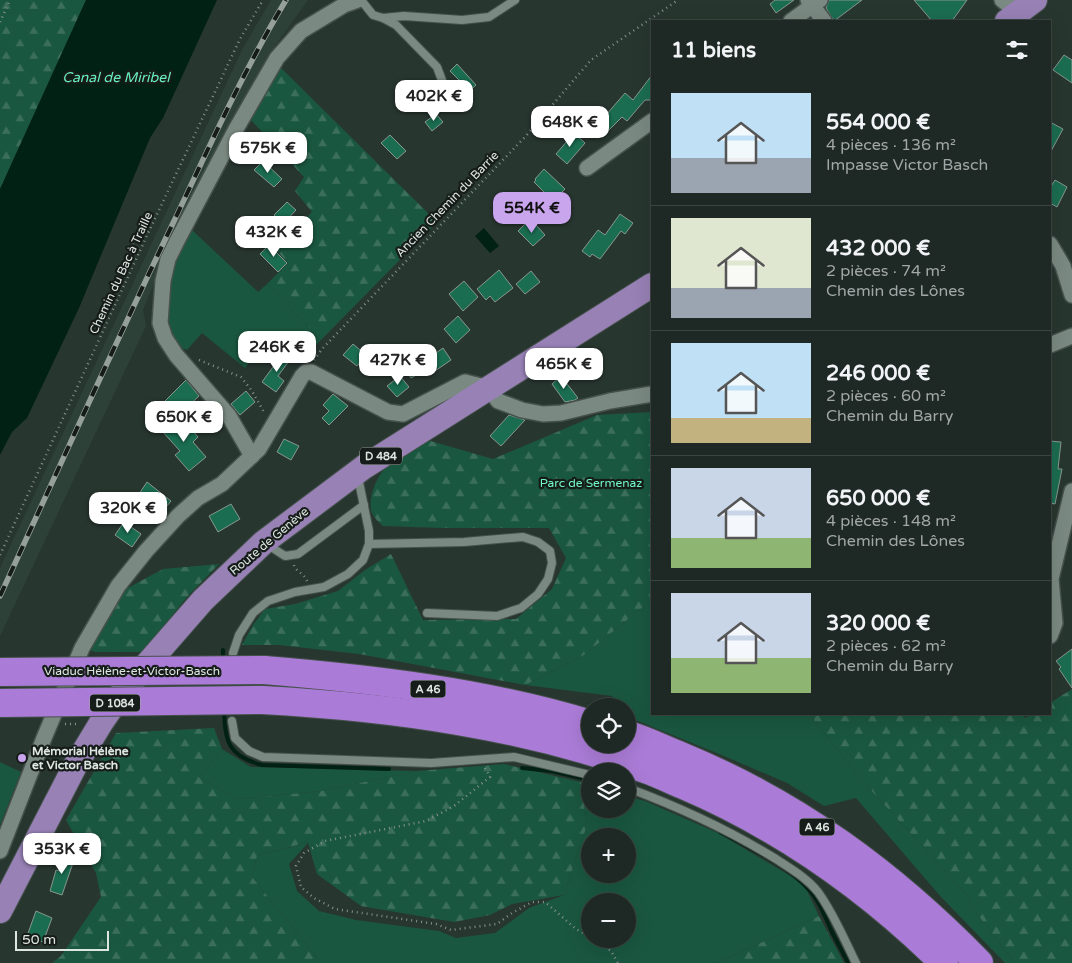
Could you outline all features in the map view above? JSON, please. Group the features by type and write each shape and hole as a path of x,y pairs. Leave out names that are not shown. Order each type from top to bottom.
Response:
{"highway":[{"name":"Viaduc Hélène-et-Victor-Basch","path":"0,672 264,670 411,686 494,700 581,722"},
{"name":"A 46","path":"0,703 262,700 324,704 423,715 540,738 645,769 714,799 794,843 836,870 923,942 944,963"},
{"name":"A 46","path":"636,738 706,766 778,803 811,823 869,864 909,896 979,963"}],"main road":[{"name":"Route de Genève","path":"0,911 75,766 121,694 203,600 271,537 356,472 651,287"}],"street":[{"path":"252,456 229,416 176,355 165,338 160,323 160,312 163,281 168,259 236,129 277,58 301,31 344,5 359,0"},
{"path":"792,20 814,2 823,20"},
{"path":"586,168 651,122"},
{"path":"1051,245 1068,263 1072,296"},
{"path":"1051,345 1072,336"},
{"path":"0,851 44,738 82,648 118,586 146,551 178,516 198,498 222,484 252,456 306,372 311,372 388,412 403,414 466,382 489,388 498,401 522,410 543,414 561,413 610,401 651,394"},
{"path":"1051,633 1055,623 1051,579 1072,491"}],"lane":[{"path":"359,0 373,15 396,25 437,67 443,83"},
{"path":"383,18 404,16 462,20 489,17 515,0"},
{"path":"233,653 238,635 253,613 268,601 295,592 324,587 348,574 363,560 370,544 360,482 356,472"},
{"path":"271,537 285,556 298,554 364,505"},
{"path":"370,544 464,542 523,537 538,542 550,551 552,563 548,580 538,594 521,608 498,616 427,613"},
{"path":"232,721 235,738 249,752 262,757 430,762 514,757 581,773"},
{"path":"636,791 676,806 756,846 800,874 817,892 831,913 856,963"}],"path":[{"path":"0,22 10,0"},
{"name":"Chemin du Bac à Traille","path":"0,555 240,39 263,0"},
{"name":"Ancien Chemin du Barrie","path":"306,372 322,349 524,136 590,60 678,0"},
{"path":"127,258 134,240 150,229"},
{"path":"176,355 205,361 241,377 252,391 273,426"},
{"path":"292,556 295,568 305,576 310,589"},
{"path":"480,759 490,777 454,806 426,820 325,841 304,853 296,866 301,886 314,898 335,909 436,924 451,930 497,924 532,902 545,902 581,931"},
{"path":"606,948 611,951 618,963"}],"shaded area":[{"path":"271,0 308,0 268,56 170,244 143,310 146,326 0,636 0,568 242,50"}],"green space":[{"path":"0,0 86,0 0,189"},
{"path":"281,68 437,222 321,340 267,284 288,263 275,249 312,212 295,191 304,177 251,120"},
{"path":"190,230 258,292 267,284 321,340 302,360 270,335 245,368 202,333 187,350 174,345 165,327 173,256"},
{"name":"Parc de Sermenaz","path":"651,412 651,604 648,603 584,655 525,685 359,654 279,645 242,645 265,609 295,604 338,591 365,570 391,554 423,620 516,619 552,589 566,558 549,528 383,526 373,515 371,508 373,489 386,467 427,440 493,459 597,415"},
{"path":"219,564 187,597 143,652 95,652 86,648 100,603 163,569"},
{"path":"648,603 651,604 651,715 810,715 859,777 967,895 974,910 1015,963 1005,963 941,897 856,798 824,806 787,783 636,720 636,698 613,698 612,696 525,685 584,655"},
{"path":"1072,689 1072,963 1015,963 974,910 967,895 859,777 810,715 1023,715 1025,718 1030,715 1051,715 1051,702"},
{"path":"214,728 222,749 199,777 237,799 321,791 417,771 504,764 581,782 581,818 586,818 587,825 586,828 581,828 581,843 564,895 512,904 490,915 454,922 361,906 317,874 308,842 257,856 252,877 321,963 52,963 61,956 101,897 96,873 66,820 116,733"},
{"path":"222,749 251,767 417,771 321,791 237,799 199,777"},
{"path":"0,762 21,772 0,825"},
{"path":"636,798 645,801 718,833 804,884 819,916 717,963 321,963 252,877 257,856 309,842 289,864 297,891 319,911 356,920 439,931 456,938 495,933 529,908 564,895 581,843 581,883 636,883 636,828 586,828 586,818 636,818"},
{"path":"819,916 844,963 717,963"}],"water":[{"name":"Canal de Miribel","path":"86,0 217,0 163,118 150,138 79,308 27,418 12,432 0,455 0,189"},
{"path":"484,228 499,246 490,253 475,236"}],"building":[{"path":"775,0 794,0 776,13 770,4"},
{"path":"829,0 862,0 835,20 833,20 826,8"},
{"path":"914,0 967,0 953,20 931,20"},
{"path":"1064,55 1072,60 1072,83 1053,70"},
{"path":"457,64 476,85 463,97 452,86 460,81 450,71"},
{"path":"651,76 651,100 645,100 627,121 622,117 603,136 591,125 603,113 606,115 625,93 633,100"},
{"path":"436,114 443,122 432,131 425,122"},
{"path":"1051,123 1063,129 1051,151"},
{"path":"574,133 585,143 567,164 556,154"},
{"path":"390,135 406,151 397,159 381,143"},
{"path":"263,161 282,179 274,187 254,170"},
{"path":"544,169 565,189 553,201 534,182"},
{"path":"1055,180 1067,187 1057,207 1051,204 1051,186"},
{"path":"287,202 296,210 283,224 274,215"},
{"path":"620,214 633,223 625,234 621,231 600,259 592,254 590,257 582,251 598,230 605,235"},
{"path":"525,224 531,230 536,225 545,235 533,246 518,231"},
{"path":"269,245 287,263 278,272 260,254"},
{"path":"499,270 513,288 495,302 490,296 486,300 477,289"},
{"path":"531,271 540,282 525,294 516,284"},
{"path":"464,281 478,297 463,311 449,294"},
{"path":"458,316 470,330 456,343 444,329"},
{"path":"353,344 366,355 357,366 343,355"},
{"path":"443,348 451,360 432,373 429,368 411,378 408,373"},
{"path":"284,352 292,357 278,376 284,381 276,392 262,382"},
{"path":"400,376 409,387 397,397 387,386"},
{"path":"561,376 578,398 565,402 552,384"},
{"path":"186,380 199,396 179,415 165,401"},
{"path":"246,391 255,402 240,415 231,404"},
{"path":"333,394 348,406 329,425 322,418 329,411 323,405"},
{"path":"179,414 198,437 193,442 206,457 189,471 175,455 180,451 162,431"},
{"path":"509,415 525,420 501,446 490,436"},
{"path":"284,439 299,446 291,460 277,452"},
{"path":"1051,441 1061,442 1058,469 1062,469 1055,504 1051,503"},
{"path":"147,482 171,501 162,512 139,494"},
{"path":"231,504 240,519 218,532 209,516"},
{"path":"124,522 141,534 132,547 115,535"},
{"path":"1072,649 1072,688 1056,661"},
{"path":"65,854 75,857 62,895 50,891 56,870 60,871"},
{"path":"36,911 52,918 43,942 27,936"}],"waterway":[{"path":"223,650 223,660"},
{"path":"224,709 227,739 235,752 251,761 262,765 389,769"},
{"path":"522,768 551,771 581,778"},
{"path":"720,832 768,858 802,882 817,900 848,963"}],"railway":[{"path":"0,596 214,136 256,53 286,0"}],"place":[{"name":"Mémorial Hélène et Victor Basch","path":"22,758"}]}
